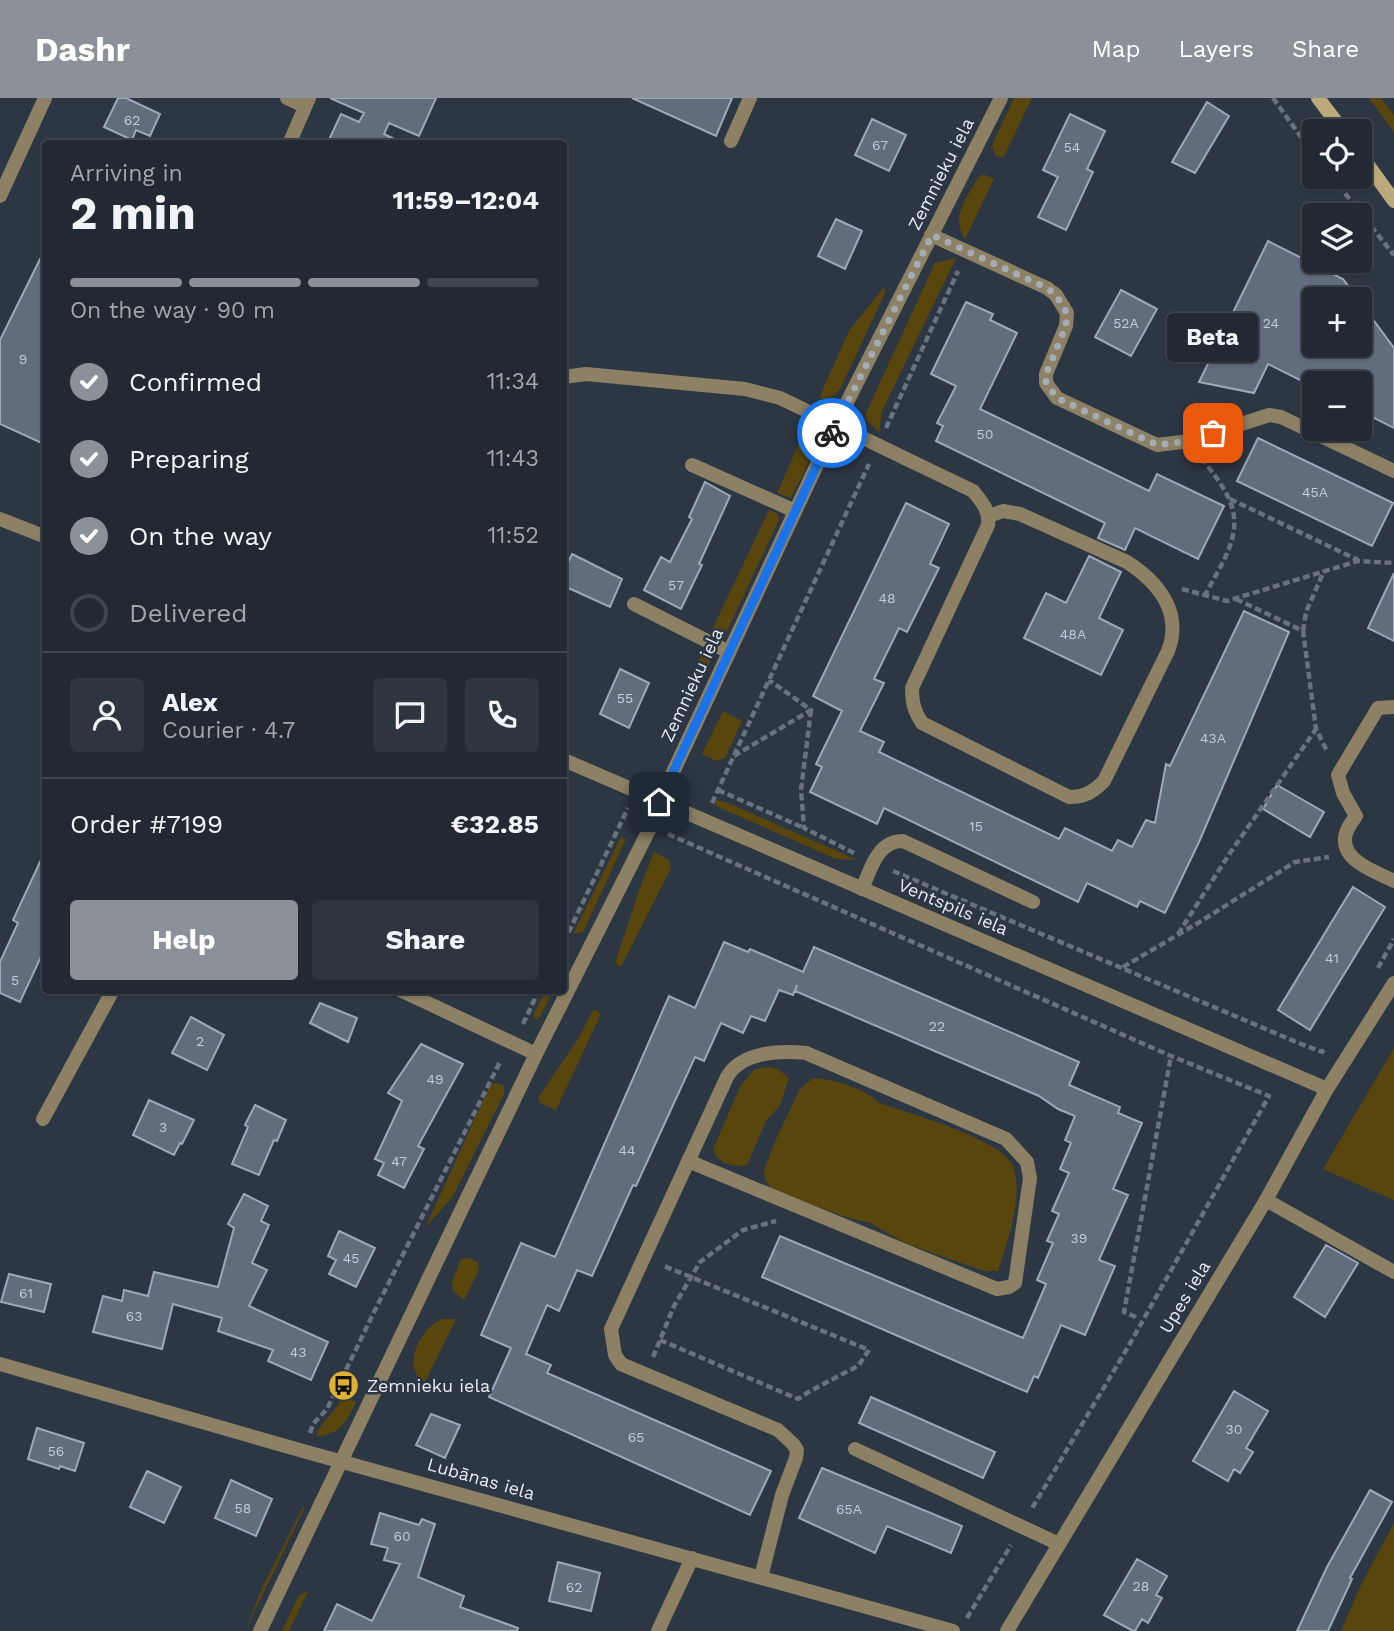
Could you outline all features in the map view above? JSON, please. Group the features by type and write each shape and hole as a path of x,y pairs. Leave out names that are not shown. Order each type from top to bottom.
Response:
{"main road":[{"path":"1318,98 1334,119"},
{"path":"1372,171 1394,201"}],"street":[{"path":"0,196 45,98"},
{"path":"288,98 307,102 291,140"},
{"path":"732,141 750,98"},
{"name":"Zemnieku iela","path":"567,993 651,826 659,802 836,424 1001,98"},
{"path":"932,235 1047,288 1063,304 1067,313 1066,326 1046,374 1046,383 1057,398 1157,445 1191,441 1269,415 1281,417 1394,471"},
{"path":"567,377 586,374 745,389 780,398 973,491 989,516 988,526 912,688 916,714 922,723 1069,797 1080,797 1093,792 1104,782 1174,636 1171,615 1163,594 1127,562 1020,514 1003,511 989,516"},
{"path":"692,465 795,511"},
{"path":"0,519 42,535"},
{"path":"634,604 729,652"},
{"path":"1394,707 1378,708 1338,775 1343,793 1356,816 1346,833 1344,843 1349,854 1363,865 1394,881"},
{"name":"Ventspils iela","path":"567,761 1327,1089"},
{"path":"862,889 883,846 893,841 903,841 1033,902"},
{"name":"Upes iela","path":"1012,1629 1059,1544 1266,1200 1327,1089 1394,983"},
{"path":"43,1119 111,994"},
{"path":"409,994 536,1054"},
{"name":"Zemnieku iela","path":"260,1631 566,994"},
{"path":"688,1161 997,1289 1009,1287 1014,1283 1030,1178 1027,1161 1006,1139 806,1053 789,1051 759,1055 733,1067 688,1161 611,1329 615,1355 621,1364 778,1430 788,1437 797,1450 776,1513 761,1577"},
{"path":"1266,1200 1394,1272"},
{"name":"Lubānas iela","path":"0,1364 953,1631"},
{"path":"855,1449 1059,1544"},
{"path":"658,1631 692,1558"}],"path":[{"path":"1273,98 1302,138"},
{"path":"1342,189 1394,255"},
{"path":"703,821 967,251"},
{"path":"1191,441 1229,499 1236,528 1229,550 1205,595"},
{"path":"1229,499 1358,561"},
{"path":"1149,580 1227,601 1358,561 1394,563"},
{"path":"1324,571 1306,612 1303,631 1316,729 1338,775"},
{"path":"1235,599 1303,631"},
{"path":"769,680 811,710"},
{"path":"733,756 811,710"},
{"path":"804,828 801,790 811,710"},
{"path":"1178,935 1230,853 1316,729"},
{"path":"718,790 874,863 1322,1052 1332,1045"},
{"path":"567,936 636,792"},
{"path":"1122,968 1295,862 1349,854"},
{"path":"1372,977 1394,939"},
{"path":"303,1451 313,1424 327,1409 496,1068 513,1044 537,994"},
{"path":"1136,1317 1124,1312 1171,1056"},
{"path":"646,1374 674,1306 700,1262 743,1230 810,1212"},
{"path":"644,1258 869,1350 858,1366 798,1399 660,1340"}],"shaded area":[{"path":"1014,98 1032,98 1003,158 995,155 992,145"},
{"path":"1369,98 1381,98 1394,115 1394,132"},
{"path":"983,174 994,179 965,239 959,223 960,215 969,193"},
{"path":"956,258 882,411 879,432 866,420 866,413 935,263"},
{"path":"883,288 886,291 841,387 832,397 819,398 849,331"},
{"path":"807,426 811,435 811,453 791,498 777,493"},
{"path":"769,510 778,514 779,520 727,631 718,637 710,634"},
{"path":"704,650 711,656 709,665 674,741 669,739 669,735"},
{"path":"723,711 742,721 725,758 717,761 702,754"},
{"path":"716,800 857,860 836,859 718,807"},
{"path":"621,837 626,839 583,932 573,934"},
{"path":"654,852 669,860 671,868 621,967 615,963"},
{"path":"544,994 552,994 540,1017 536,1020 533,1016"},
{"path":"593,1010 598,1011 600,1016 556,1110 540,1103 538,1098 578,1039"},
{"path":"1394,1048 1394,1200 1323,1169"},
{"path":"755,1069 778,1069 789,1078 780,1105 766,1121 747,1165 726,1164 713,1149 741,1085"},
{"path":"813,1078 839,1082 857,1089 879,1103 953,1128 992,1146 1005,1156 1013,1166 1017,1191 1013,1219 998,1271 984,1271 905,1243 870,1223 774,1191 765,1180 764,1170 800,1089"},
{"path":"494,1083 504,1085 504,1094 453,1196 425,1228 489,1088"},
{"path":"468,1258 478,1262 479,1270 464,1300 453,1291 452,1281 461,1259"},
{"path":"443,1319 456,1319 425,1382 417,1376 414,1367 416,1347 428,1329"},
{"path":"348,1397 356,1402 341,1426 331,1433 316,1436 342,1398"},
{"path":"304,1505 304,1509 245,1631 262,1588"},
{"path":"1394,1523 1394,1631 1341,1631 1361,1585"},
{"path":"308,1591 289,1631 282,1631 299,1595"}],"building":[{"path":"118,98 126,98 160,114 150,136 136,130 132,140 104,127"},
{"path":"330,98 436,98 419,136 389,123 384,134 396,140 329,140 341,114 359,122 364,113"},
{"path":"632,98 732,98 716,136"},
{"path":"1207,102 1229,116 1195,173 1172,162"},
{"path":"1070,114 1105,131 1087,169 1093,172 1066,230 1038,217 1058,177 1043,170"},
{"path":"872,119 906,135 889,171 855,155"},
{"path":"836,219 862,231 845,269 818,256"},
{"path":"1268,241 1302,258 1302,273 1331,273 1343,279 1349,287 1302,287 1302,357 1372,357 1372,318 1394,348 1394,428 1372,417 1372,371 1302,371 1302,381 1268,364 1254,393 1199,382"},
{"path":"42,255 42,443 0,424 0,340"},
{"path":"1121,290 1157,309 1131,356 1095,337"},
{"path":"966,302 993,314 990,320 1017,333 980,409 1149,491 1157,474 1224,506 1198,559 1135,528 1125,550 1098,538 1105,523 936,441 943,426 937,423 956,386 931,374"},
{"path":"1258,438 1393,503 1372,546 1237,481"},
{"path":"705,482 730,496 681,609 644,590 661,557 670,562 692,519 689,517"},
{"path":"906,503 949,524 930,564 939,568 907,632 899,628 874,679 884,683 860,731 884,742 879,752 1059,839 1065,828 1112,851 1118,840 1132,847 1146,820 1155,823 1166,764 1170,766 1244,611 1289,632 1199,842 1165,913 1140,901 1137,907 1087,883 1078,902 884,808 877,824 810,792 822,767 816,764 842,711 813,696"},
{"path":"572,554 622,579 610,607 567,587 567,565"},
{"path":"1089,556 1121,572 1099,618 1123,630 1101,675 1024,638 1046,593 1066,603"},
{"path":"1394,573 1394,641 1368,628"},
{"path":"620,669 649,683 629,728 600,714"},
{"path":"1277,785 1324,812 1310,837 1263,809"},
{"path":"42,858 42,955 20,1002 0,993 0,962 18,923 13,920"},
{"path":"1353,887 1385,907 1310,1030 1278,1010"},
{"path":"724,942 748,952 750,949 803,972 814,947 1079,1062 1069,1085 1120,1107 1118,1113 1142,1123 1113,1189 1128,1195 1099,1260 1115,1266 1085,1335 1061,1325 1038,1378 1034,1376 1027,1392 762,1277 780,1236 1023,1338 1046,1284 1037,1280 1053,1243 1047,1241 1059,1214 1052,1211 1069,1173 1060,1169 1071,1143 1065,1140 1075,1116 1058,1109 1039,1096 795,991 797,985 793,995 779,990 765,1021 751,1016 743,1033 721,1023 704,1061 695,1057 592,1276 577,1270 559,1311 547,1305 526,1354 551,1365 547,1373 771,1471 750,1515 489,1397 511,1348 481,1335 521,1243 555,1257 669,996 695,1008"},
{"path":"320,1003 357,1018 348,1042 310,1023"},
{"path":"191,1017 224,1035 207,1070 172,1053"},
{"path":"421,1044 463,1064 418,1146 424,1149 404,1188 378,1175 384,1163 375,1159 402,1101 388,1093"},
{"path":"149,1100 194,1120 174,1155 133,1135"},
{"path":"255,1105 286,1120 259,1175 232,1164"},
{"path":"244,1194 268,1206 261,1221 269,1225 252,1263 267,1270 249,1306 328,1342 311,1380 268,1361 273,1350 218,1331 222,1318 173,1304 162,1349 93,1332 103,1296 122,1301 124,1290 148,1296 154,1272 218,1287 234,1228 228,1224"},
{"path":"339,1231 375,1248 356,1287 329,1274 336,1260 328,1256"},
{"path":"1326,1245 1358,1263 1325,1317 1294,1297"},
{"path":"9,1274 51,1284 44,1312 1,1302"},
{"path":"1234,1391 1268,1411 1246,1448 1253,1452 1240,1473 1234,1469 1228,1481 1193,1461"},
{"path":"871,1397 995,1452 983,1478 859,1423"},
{"path":"431,1414 460,1425 445,1458 416,1445"},
{"path":"37,1428 84,1443 75,1471 28,1459"},
{"path":"822,1468 962,1526 951,1553 887,1526 875,1553 799,1518"},
{"path":"147,1471 181,1487 164,1523 130,1507"},
{"path":"231,1480 272,1499 256,1536 215,1518"},
{"path":"1370,1490 1392,1502 1350,1578 1352,1579 1328,1631 1297,1631 1327,1567"},
{"path":"380,1513 419,1525 422,1519 435,1524 418,1577 464,1596 460,1607 518,1628 517,1631 324,1631 337,1604 372,1621 400,1564 384,1560 388,1548 371,1544"},
{"path":"1137,1559 1167,1576 1156,1595 1162,1598 1148,1623 1142,1619 1133,1631 1104,1615"},
{"path":"558,1562 600,1573 591,1611 549,1601"}],"way so far":[{"path":"832,433 932,235 1047,288 1063,304 1067,313 1066,326 1046,374 1049,390 1057,398 1157,445 1191,441 1213,433"}],"place":[{"name":"Beta","path":"1213,433"},
{"name":"Zemnieku iela","path":"344,1386"}],"route":[{"path":"659,802 832,433"}]}
